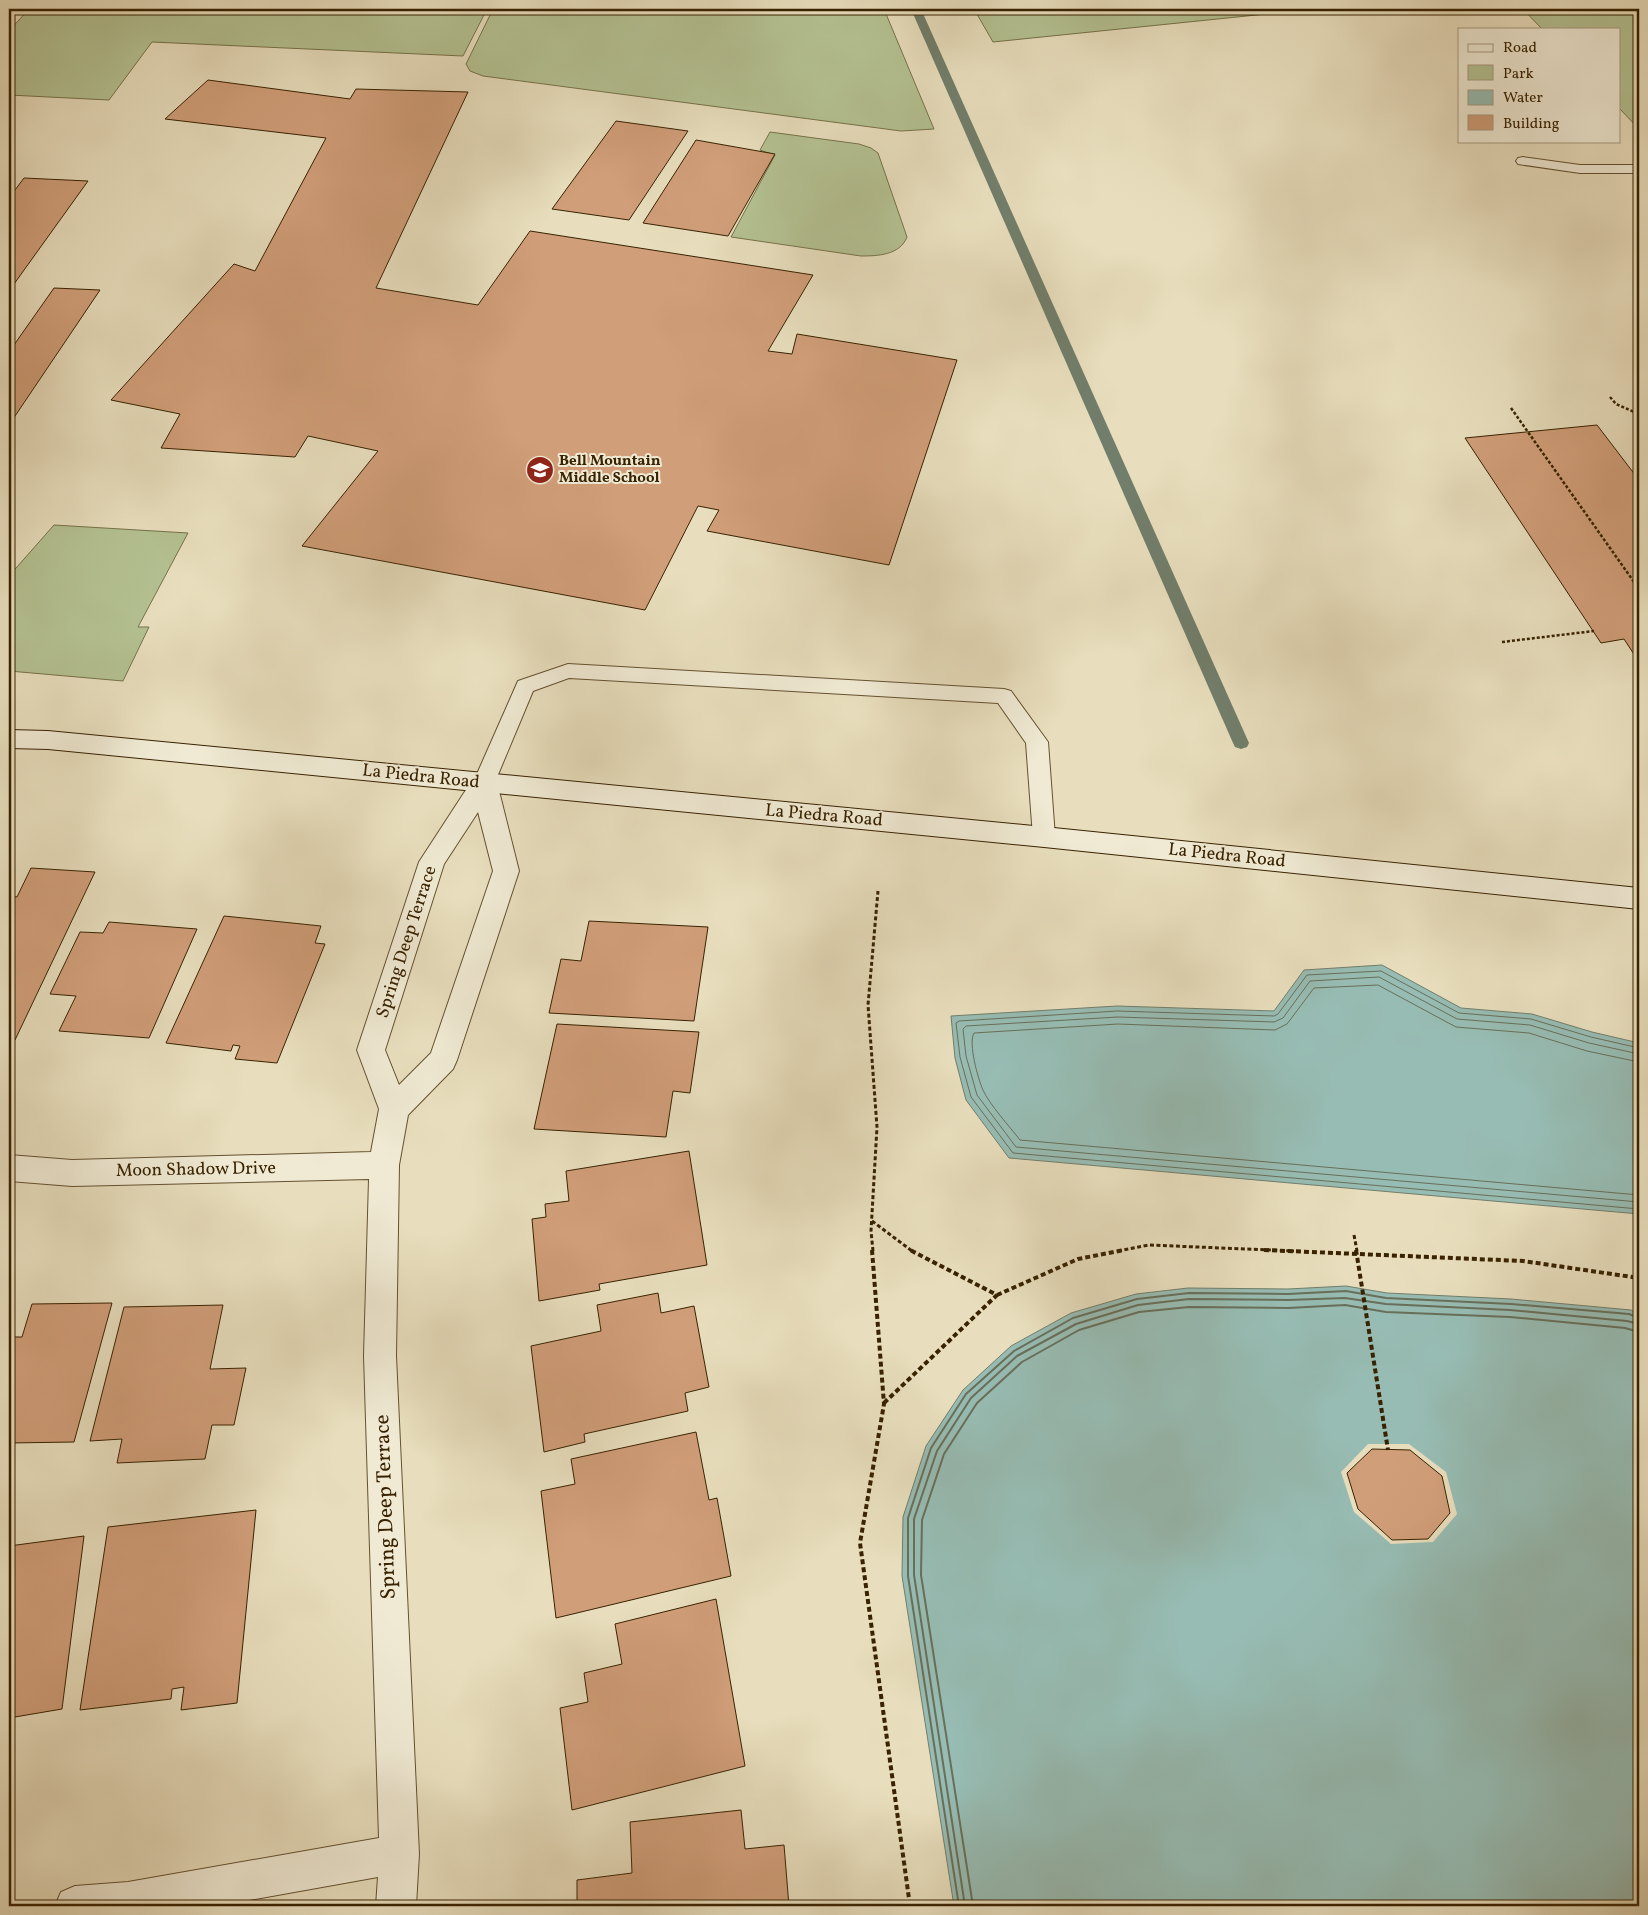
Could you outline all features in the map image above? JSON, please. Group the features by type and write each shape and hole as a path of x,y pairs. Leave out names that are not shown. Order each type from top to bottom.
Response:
{"street":[{"name":"La Piedra Road","path":"9,739 58,741 1044,837 1639,899"},
{"path":"394,1109 443,1060 506,871 484,783"},
{"name":"Spring Deep Terrace","path":"396,1906 399,1854 380,1356 384,1165 394,1109 371,1050 432,862 484,783"},
{"name":"Moon Shadow Drive","path":"9,1168 72,1174 384,1165"},
{"path":"75,1906 128,1902 399,1854"}],"lane":[{"path":"1523,161 1580,169 1639,169"},
{"path":"484,783 525,686 568,671 1004,696 1036,742 1044,837"}],"path":[{"path":"1610,397 1616,404 1639,414"},
{"path":"1511,408 1639,589"},
{"path":"1502,642 1594,631"},
{"path":"878,891 868,1005 877,1127 872,1221 884,1404 860,1543 910,1906"},
{"path":"872,1221 908,1249 997,1295"},
{"path":"1354,1235 1388,1450"},
{"path":"884,1404 997,1295 1078,1259 1149,1245 1523,1261 1639,1278"}],"green space":[{"path":"29,9 487,9 463,56 152,42 109,100 9,95 9,31"},
{"path":"493,9 884,9 934,129 901,131 483,76 470,71 466,64"},
{"path":"974,9 1315,9 993,42"},
{"path":"1523,9 1639,9 1639,129 1620,109 1620,28 1541,28"},
{"path":"770,132 859,144 871,148 878,153 907,237 904,243 899,248 888,253 861,256 731,237 775,155 760,150"},
{"path":"54,525 188,533 138,627 149,627 123,681 9,671 9,576"}],"water":[{"path":"1382,965 1461,1008 1532,1014 1592,1032 1639,1043 1639,1214 1009,1158 966,1100 955,1058 951,1016 1117,1006 1274,1011 1304,970"},
{"path":"1346,1286 1387,1293 1511,1299 1631,1310 1639,1314 1639,1906 954,1906 902,1576 903,1517 926,1446 963,1390 1011,1346 1071,1313 1136,1294 1188,1288 1288,1289"}],"pier":[{"path":"1368,1444 1409,1444 1446,1472 1457,1514 1433,1542 1391,1544 1354,1512 1341,1472"}],"building":[{"path":"208,80 350,99 356,89 468,92 376,288 478,305 530,231 813,275 768,351 792,354 797,334 957,360 889,565 707,531 719,510 698,506 645,610 302,546 378,451 308,436 295,457 161,448 180,414 111,400 234,264 255,271 326,138 165,119"},
{"path":"616,121 688,131 629,220 552,209"},
{"path":"696,140 775,154 728,236 643,223"},
{"path":"24,178 88,181 9,291 9,198"},
{"path":"54,288 100,290 9,425 9,352"},
{"path":"1597,425 1639,480 1639,662 1624,639 1601,643 1465,438"},
{"path":"31,868 95,872 15,1040 9,1040 9,896 17,897"},
{"path":"224,916 321,926 315,943 325,944 277,1063 235,1059 240,1046 233,1045 231,1051 166,1043"},
{"path":"589,921 708,927 694,1021 549,1013 561,959 581,961"},
{"path":"109,922 197,929 149,1038 59,1031 76,996 50,994 80,932 103,933"},
{"path":"557,1024 699,1032 690,1093 673,1091 666,1137 534,1129"},
{"path":"689,1151 707,1265 599,1284 600,1290 539,1301 532,1219 546,1217 545,1204 569,1201 566,1171"},
{"path":"658,1293 661,1313 694,1306 709,1387 685,1393 688,1411 584,1434 585,1442 544,1452 531,1346 601,1331 597,1305"},
{"path":"112,1303 74,1442 9,1443 9,1337 22,1337 32,1304"},
{"path":"223,1305 210,1369 246,1368 234,1425 212,1425 205,1459 117,1463 122,1439 90,1441 124,1307"},
{"path":"696,1432 709,1500 717,1498 731,1576 556,1618 541,1491 575,1484 571,1459"},
{"path":"1372,1449 1410,1450 1442,1476 1450,1513 1428,1539 1392,1540 1358,1509 1347,1473"},
{"path":"256,1510 237,1703 181,1710 184,1687 172,1689 171,1699 80,1710 108,1527"},
{"path":"84,1536 62,1709 9,1718 9,1546"},
{"path":"716,1599 745,1766 572,1810 560,1708 588,1702 584,1673 622,1664 615,1624"},
{"path":"741,1810 745,1849 784,1845 789,1906 577,1906 577,1880 632,1873 630,1822"}],"waterway":[{"path":"916,9 1241,743"}],"place":[{"name":"Bell Mountain Middle School","path":"540,470"}]}
